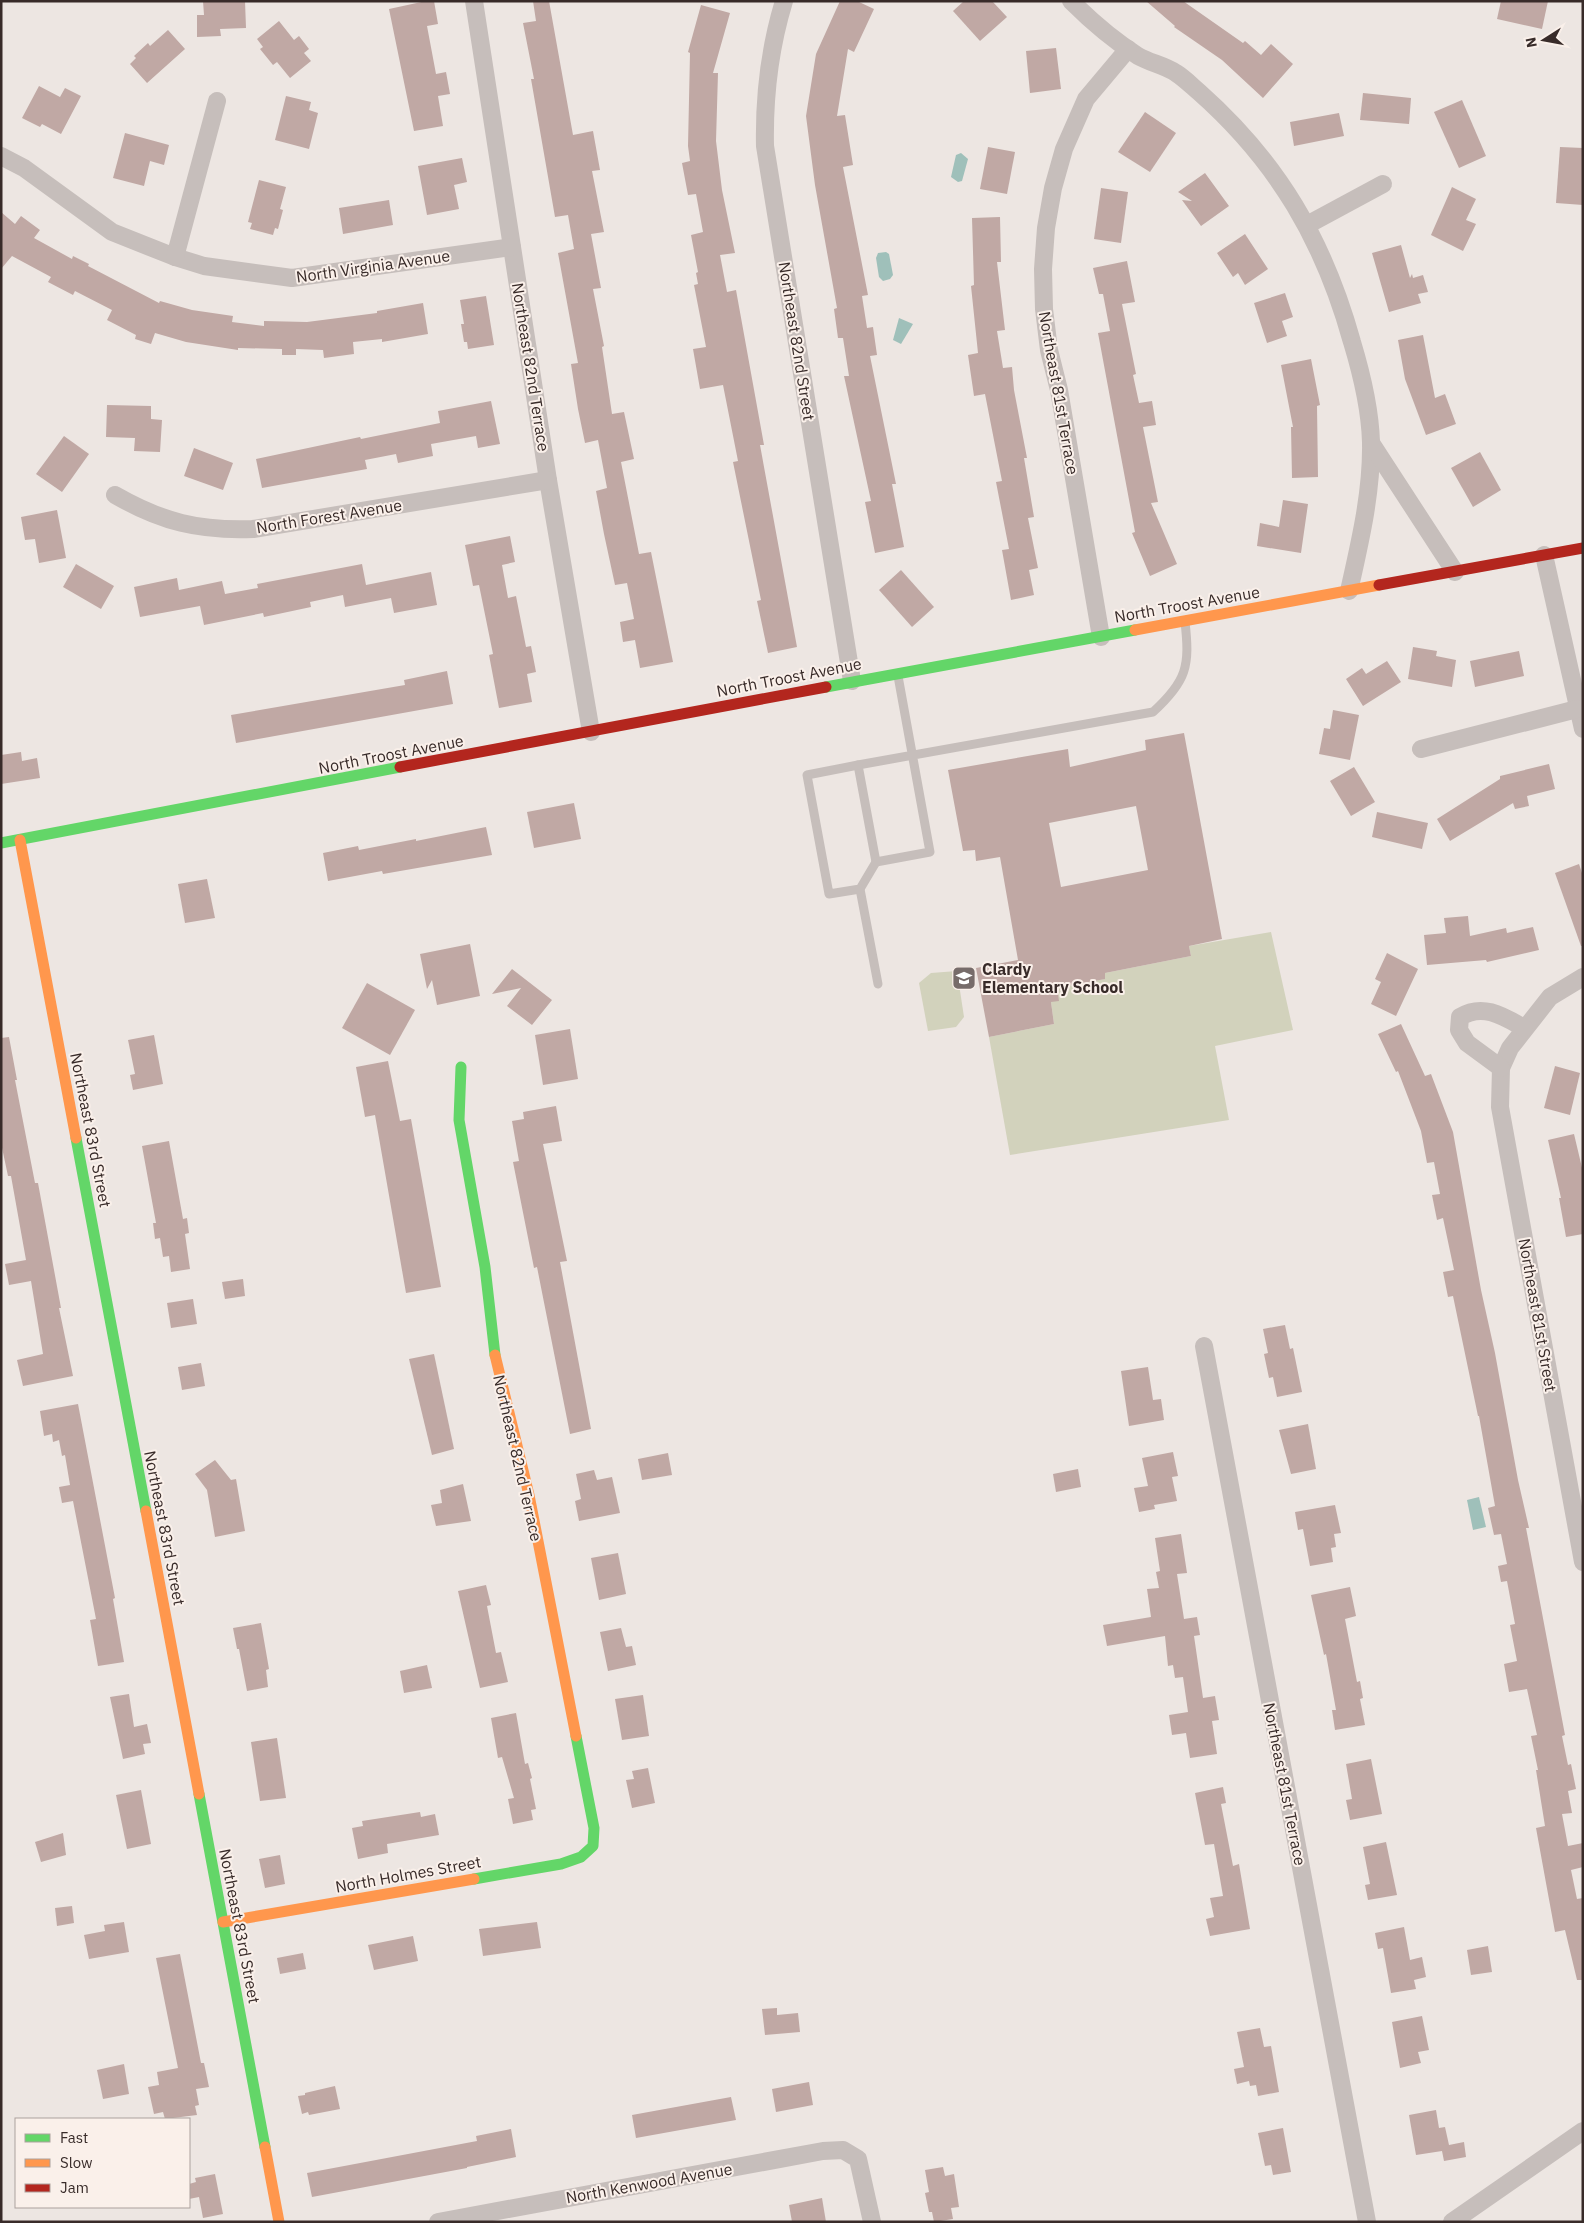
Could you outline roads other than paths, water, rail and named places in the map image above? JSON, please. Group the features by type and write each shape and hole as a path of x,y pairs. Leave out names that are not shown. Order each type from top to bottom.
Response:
{"street":[{"name":"Northeast 82nd Terrace","path":"474,1 548,480 591,732"},
{"name":"Northeast 82nd Street","path":"784,1 775,31 768,69 764,108 765,146 852,681"},
{"path":"1071,1 1096,27 1150,62 1175,72 1224,115 1280,181 1307,225 1343,309 1361,373 1369,416 1371,443 1368,494 1349,591"},
{"name":"Northeast 81st Terrace","path":"1101,637 1059,390 1049,350 1044,309 1043,268 1046,228 1053,188 1064,149 1086,99 1128,49"},
{"path":"175,257 217,101"},
{"name":"North Virginia Avenue","path":"1,156 24,168 112,232 175,257 204,266 292,278 512,247"},
{"path":"1307,225 1383,184"},
{"path":"1371,443 1455,572"},
{"name":"North Forest Avenue","path":"115,495 140,509 167,520 195,527 243,529 548,480"},
{"name":"North Troost Avenue","path":"1,843 852,681 1583,548"},
{"path":"1544,555 1576,675 1577,709 1583,729"},
{"path":"1422,749 1577,709"},
{"name":"Northeast 83rd Street","path":"20,840 279,2222"},
{"name":"Northeast 81st Street","path":"1583,977 1550,997 1510,1048 1501,1068 1500,1107 1583,1562"},
{"path":"1501,1068 1467,1043 1459,1030 1460,1017 1468,1012 1481,1010 1498,1013 1524,1028"},
{"name":"Northeast 82nd Terrace","path":"460,1067 459,1120 485,1268 492,1344 529,1495 594,1828 593,1846"},
{"name":"Northeast 81st Terrace","path":"1204,1346 1367,2222"},
{"name":"North Holmes Street","path":"223,1922 561,1864 581,1857 593,1846"},
{"path":"1452,2222 1583,2131"},
{"name":"North Kenwood Avenue","path":"438,2222 823,2151 843,2150 858,2160 872,2222"}],"lane":[{"path":"860,889 829,894 808,775 1153,712 1173,694 1186,669 1188,643 1185,621"},
{"path":"876,862 930,852 898,673"},
{"path":"858,765 876,862 860,889 878,984"}],"water":[{"path":"961,153 968,159 962,181 958,182 951,177 956,155"},
{"path":"886,252 889,254 893,275 890,279 883,281 879,277 876,258 878,253"},
{"path":"899,318 913,324 901,344 893,340"},
{"path":"1479,1497 1486,1527 1473,1530 1467,1500"}],"place":[{"name":"Clardy Elementary School","path":"964,978"}]}
